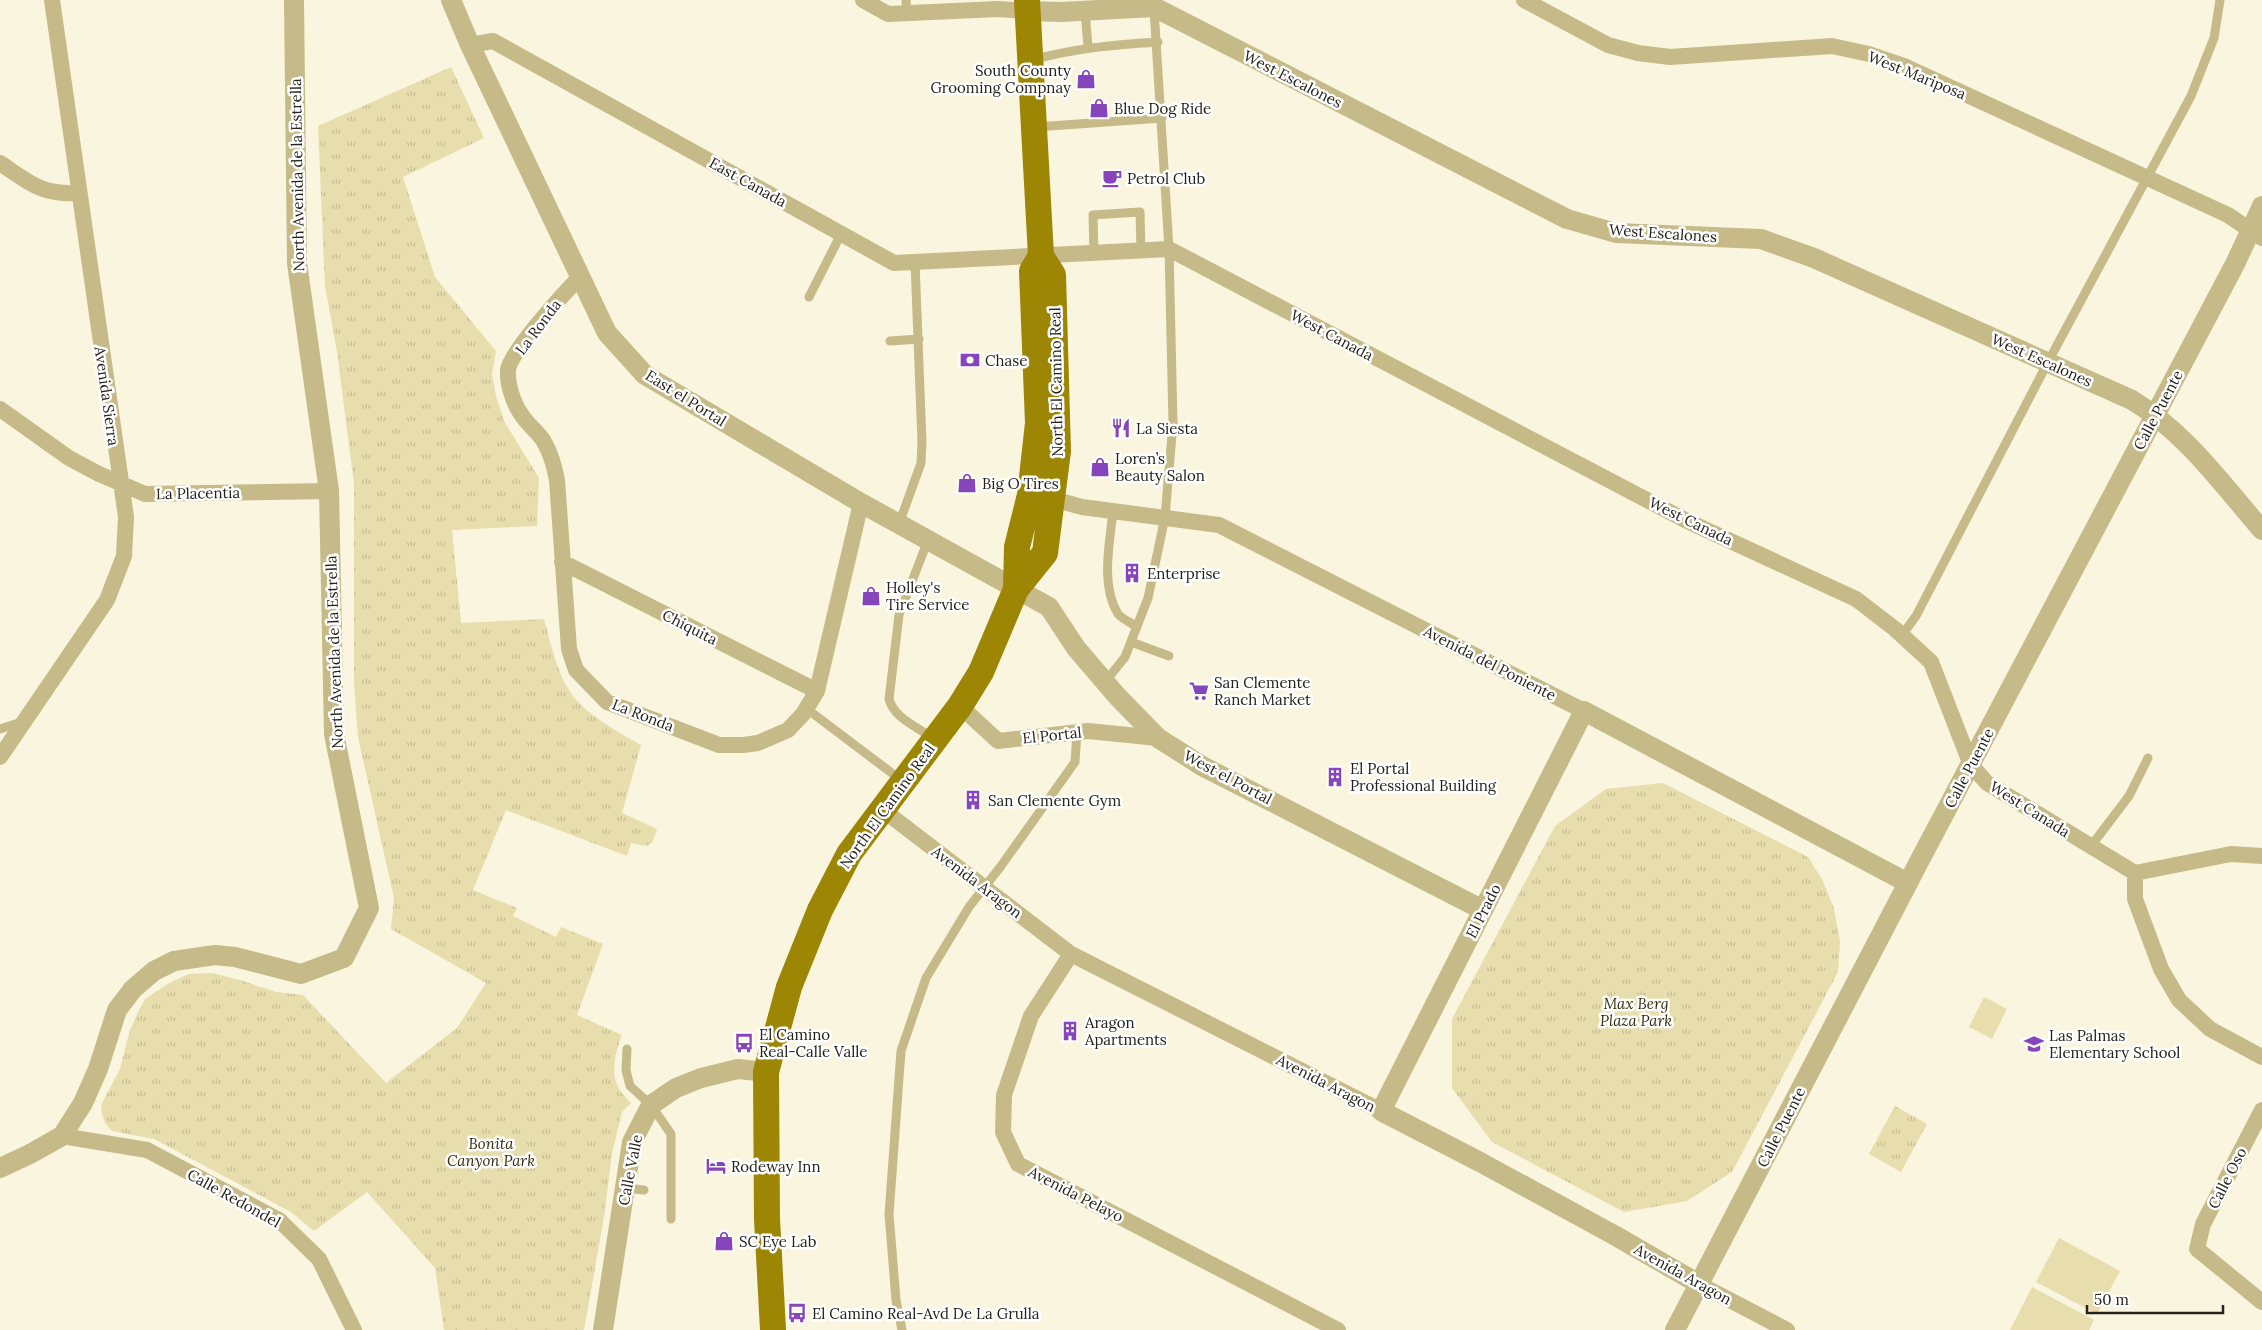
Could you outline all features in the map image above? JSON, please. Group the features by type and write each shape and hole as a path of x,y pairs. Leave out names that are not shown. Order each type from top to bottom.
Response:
{"main road":[{"name":"North El Camino Real","path":"773,1330 767,1219 766,1072 789,987 820,910 849,854 960,706 982,672 1016,589 1045,553 1054,499 1058,451 1053,275 1041,256 1027,5"},
{"name":"North El Camino Real","path":"1016,589 1018,547 1030,495 1037,431 1032,271 1041,256"}],"street":[{"name":"Avenida Sierra","path":"0,757 107,600 124,556 126,517 78,193 52,0"},
{"name":"North Avenida de la Estrella","path":"62,1136 83,1103 91,1086 117,1010 134,988 154,971 174,961 215,955 235,956 301,974 344,958 369,908 334,734 329,492 297,263 294,0"},
{"name":"East el Portal","path":"451,0 470,45 607,333 645,375 861,503 1016,589"},
{"path":"864,0 888,14 906,7 998,9 1027,5 1085,11 1154,4"},
{"name":"West Mariposa","path":"1524,0 1608,45 1638,53 1670,57 1832,46 1869,54 1904,66 2228,214 2257,234"},
{"name":"West Escalones","path":"1154,4 1567,219 1616,233 1761,239 1814,258 2132,400 2155,414 2178,433 2262,530"},
{"name":"East Canada","path":"470,45 492,41 894,263 1041,256"},
{"path":"0,163 40,189 58,194 78,193"},
{"name":"Calle Puente","path":"1675,1330 2155,414 2257,234 2262,206"},
{"path":"1041,256 1169,249"},
{"name":"West Canada","path":"1169,249 1685,520 1856,599 1902,635 1931,662 1971,765 1987,783 2135,873"},
{"name":"La Ronda","path":"580,276 559,298 521,347 508,369 510,389 520,413 543,440 554,461 569,649 576,670 607,702 719,745 758,743 774,738 788,730 807,709 817,691 861,503"},
{"name":"La Placentia","path":"0,409 69,458 120,484 145,494 329,492"},
{"name":"Avenida del Poniente","path":"1054,499 1082,507 1219,525 1584,711 1908,883"},
{"name":"Chiquita","path":"562,562 817,691"},
{"name":"West el Portal","path":"1016,589 1049,607 1076,648 1158,738 1202,766 1484,910"},
{"name":"El Portal","path":"960,706 998,741 1088,731 1158,738"},
{"name":"El Prado","path":"1381,1111 1584,711"},
{"name":"Avenida Aragon","path":"883,810 1071,954 1497,1171 1699,1284 1787,1330"},
{"path":"2262,856 2231,854 2135,873 2135,899 2161,969 2178,1000 2210,1029 2262,1057"},
{"name":"Avenida Pelayo","path":"1071,954 1031,1016 1004,1095 1003,1132 1018,1164 1338,1330"},
{"name":"Calle Valle","path":"603,1330 635,1189 632,1142 651,1105 676,1088 701,1078 738,1068 766,1072"},
{"name":"Calle Oso","path":"2262,1110 2203,1224 2197,1249 2262,1302"},
{"path":"0,1168 62,1136"},
{"name":"Calle Redondel","path":"62,1136 147,1150 279,1220 319,1259 354,1330"}],"lane":[{"path":"1902,635 1916,616 2048,362 2190,96 2214,38 2220,0"},
{"path":"1105,682 1125,657 1148,598 1165,517 1174,423 1169,249 1158,42 1154,4"},
{"path":"1085,11 1088,47"},
{"path":"1030,61 1088,47 1158,42"},
{"path":"1033,127 1162,118"},
{"path":"1094,254 1093,215 1140,212 1141,251"},
{"path":"809,297 841,234"},
{"path":"899,524 921,464 919,338 915,262"},
{"path":"890,341 919,338"},
{"path":"1113,511 1108,552 1110,592 1119,615 1137,627"},
{"path":"928,540 899,615 889,699 891,708 896,714 935,739"},
{"path":"1132,642 1169,656"},
{"path":"807,709 904,782"},
{"path":"0,729 25,721"},
{"path":"902,1330 896,1300 889,1214 900,1051 926,978 969,907 1074,762 1077,732"},
{"path":"2091,846 2129,796 2148,758"},
{"path":"626,1049 626,1070 630,1086 651,1105 671,1134 671,1219"}],"green space":[{"name":"Bonita Canyon Park","path":"451,67 484,138 403,177 435,277 496,351 492,374 496,396 504,421 539,478 537,526 452,530 461,623 544,619 557,666 570,692 593,715 641,745 622,813 657,829 653,841 647,846 631,843 627,856 506,810 473,890 517,908 513,916 556,937 561,927 603,944 577,1015 622,1035 616,1054 614,1074 619,1089 631,1103 622,1112 612,1153 604,1217 584,1330 444,1330 435,1268 367,1192 314,1231 291,1212 154,1139 112,1131 105,1123 101,1110 102,1103 120,1069 130,1030 145,999 169,983 189,974 212,973 276,992 303,995 386,1083 457,1028 486,983 391,929 394,898 358,737 354,683 354,484 337,352 325,286 318,126"},
{"name":"Max Berg Plaza Park","path":"1663,783 1808,857 1823,881 1834,909 1840,941 1838,972 1732,1172 1687,1201 1624,1212 1492,1142 1452,1088 1452,1019 1555,826 1606,789"},
{"path":"1984,997 2007,1009 1992,1039 1969,1027"},
{"path":"1895,1106 1927,1124 1901,1172 1869,1154"},
{"path":"2059,1238 2120,1271 2097,1314 2036,1282"},
{"path":"2032,1287 2094,1320 2089,1330 2010,1330"}],"place":[{"name":"South County Grooming Compnay","path":"1086,79"},
{"name":"Blue Dog Ride","path":"1099,108"},
{"name":"Petrol Club","path":"1112,178"},
{"name":"Chase","path":"970,360"},
{"name":"La Siesta","path":"1121,428"},
{"name":"Loren’s Beauty Salon","path":"1100,467"},
{"name":"Big O Tires","path":"967,483"},
{"name":"Enterprise","path":"1132,573"},
{"name":"Holley's Tire Service","path":"871,596"},
{"name":"San Clemente Ranch Market","path":"1199,691"},
{"name":"El Portal Professional Building","path":"1335,777"},
{"name":"San Clemente Gym","path":"973,800"},
{"name":"Aragon Apartments","path":"1070,1031"},
{"name":"El Camino Real-Calle Valle","path":"744,1043"},
{"name":"Las Palmas Elementary School","path":"2034,1044"},
{"name":"Rodeway Inn","path":"716,1166"},
{"name":"SC Eye Lab","path":"724,1241"},
{"name":"El Camino Real-Avd De La Grulla","path":"797,1313"}]}
